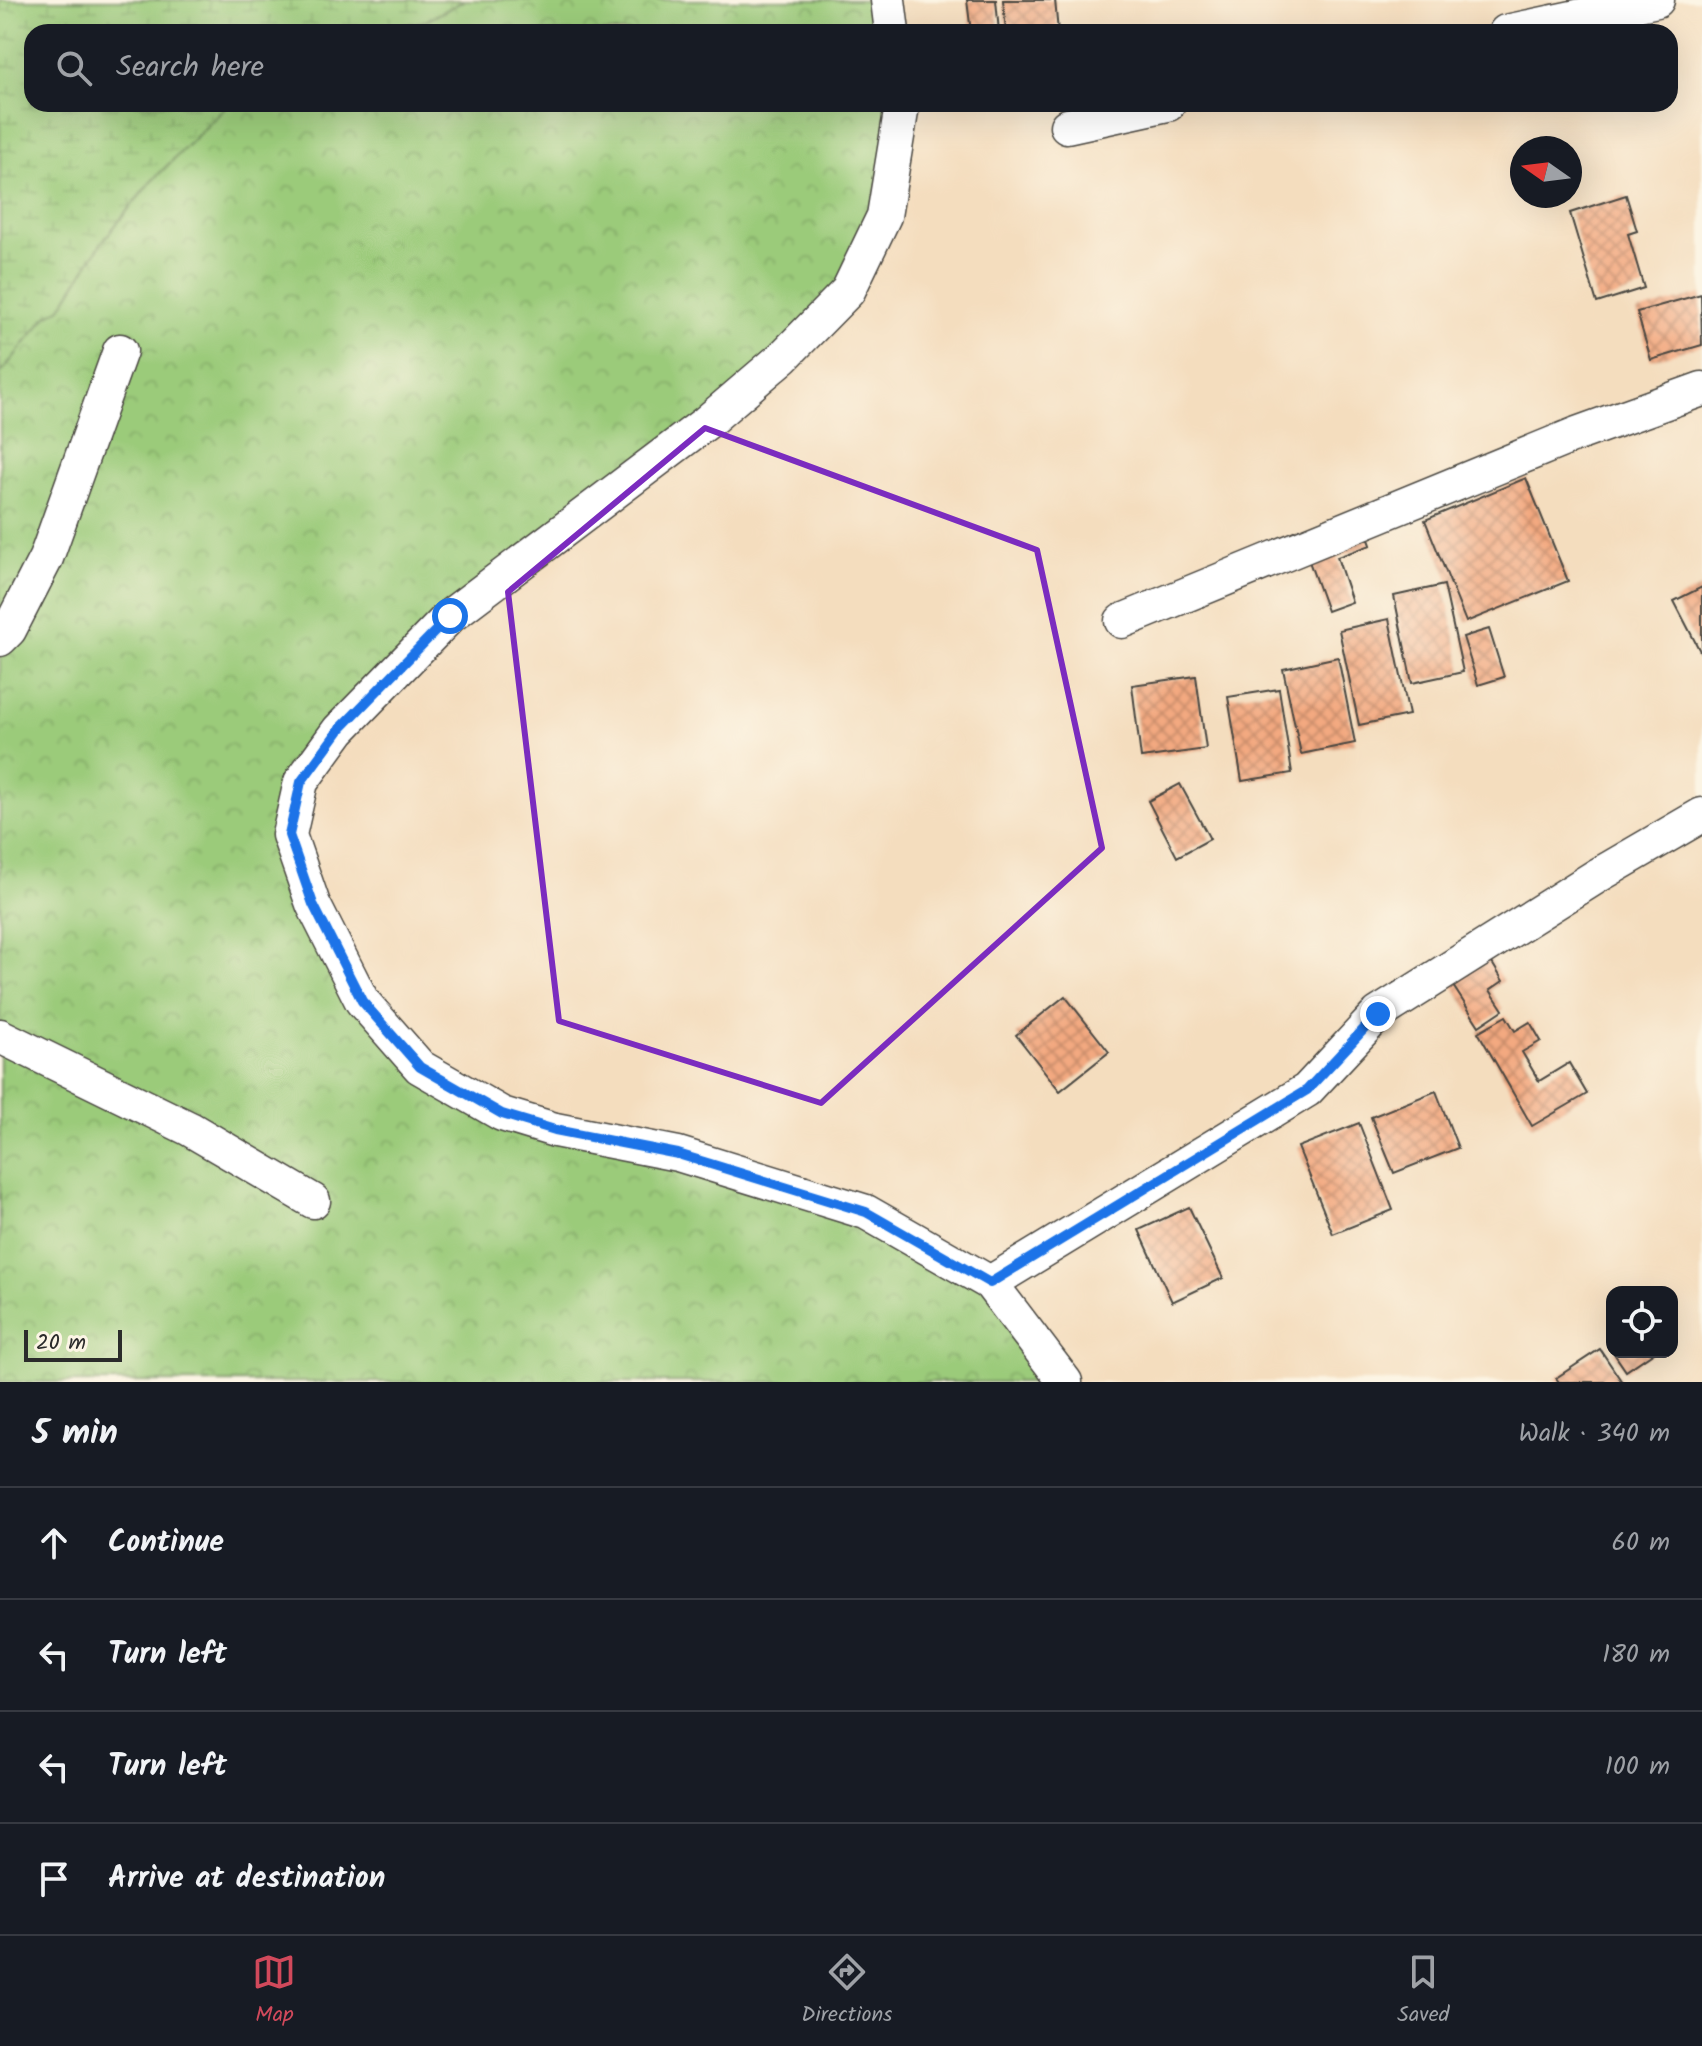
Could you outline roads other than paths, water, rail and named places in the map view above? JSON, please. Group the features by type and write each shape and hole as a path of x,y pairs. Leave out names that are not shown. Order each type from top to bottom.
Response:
{"street":[{"path":"888,0 891,24"},
{"path":"1544,24 1657,0"},
{"path":"899,112 884,216 848,291 783,357 707,422 450,616 339,730 301,782 289,835 313,904 362,1001 420,1067 502,1114 555,1130 678,1154 866,1212 990,1283 1065,1382"},
{"path":"1067,126 1131,112"},
{"path":"0,639 9,630 46,558 120,351"},
{"path":"1122,621 1577,434 1702,389"},
{"path":"990,1283 1307,1090 1378,1014 1597,876 1702,815"},
{"path":"0,1036 190,1129 313,1201"}]}
